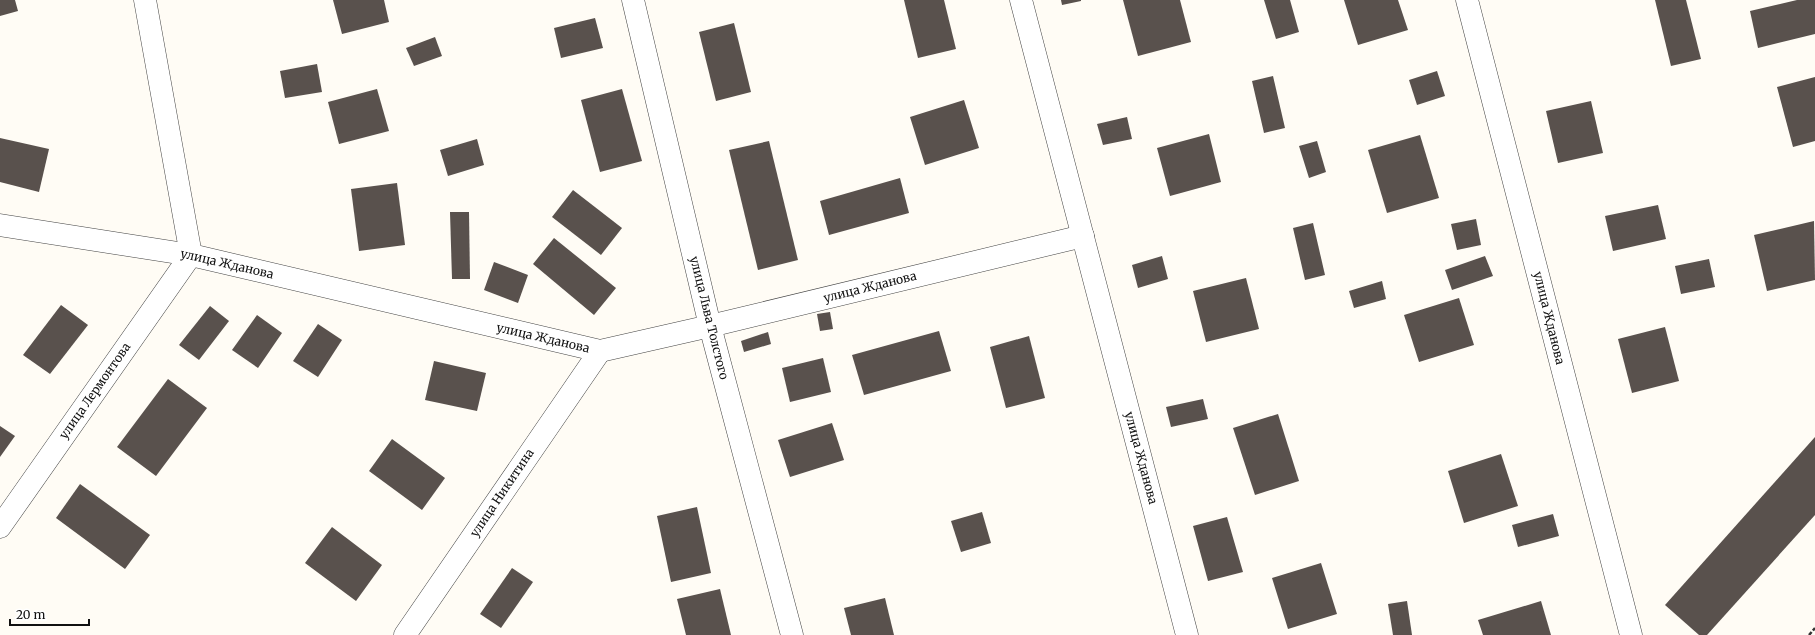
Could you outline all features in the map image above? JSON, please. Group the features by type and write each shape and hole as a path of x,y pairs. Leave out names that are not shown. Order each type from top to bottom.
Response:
{"street":[{"path":"145,0 191,255"},
{"name":"улица Льва Толстого","path":"633,0 710,326 792,635"},
{"name":"улица Жданова","path":"1021,0 1187,635"},
{"name":"улица Жданова","path":"1467,0 1631,635"},
{"name":"улица Жданова","path":"0,225 191,255 600,351 1083,236"},
{"name":"улица Лермонтова","path":"0,527 191,255"},
{"name":"улица Никитина","path":"405,635 600,351"}],"path":[{"path":"1809,635 1815,628"}],"building":[{"path":"0,0 15,0 18,11 0,16"},
{"path":"333,0 384,0 389,22 342,34"},
{"path":"904,0 944,0 956,49 918,58"},
{"path":"1061,0 1081,0 1081,1 1062,5"},
{"path":"1123,0 1180,0 1191,42 1138,56"},
{"path":"1264,0 1290,0 1299,32 1276,39"},
{"path":"1344,0 1398,0 1408,30 1358,45"},
{"path":"1655,0 1686,0 1701,59 1671,66"},
{"path":"1797,0 1815,0 1815,34 1758,48 1750,11"},
{"path":"595,18 603,48 561,58 554,28"},
{"path":"734,23 751,92 716,101 699,32"},
{"path":"435,37 442,56 414,66 406,48"},
{"path":"317,64 322,92 285,98 280,71"},
{"path":"1437,71 1445,96 1417,105 1409,80"},
{"path":"1273,76 1285,128 1264,133 1252,81"},
{"path":"1815,77 1815,141 1793,147 1777,87"},
{"path":"377,89 389,131 339,144 328,102"},
{"path":"622,89 642,161 600,172 581,100"},
{"path":"964,100 979,148 925,165 910,117"},
{"path":"1591,101 1603,153 1558,163 1546,111"},
{"path":"1127,117 1132,139 1103,145 1097,124"},
{"path":"1209,134 1221,182 1170,196 1157,148"},
{"path":"1420,135 1439,198 1387,213 1368,150"},
{"path":"0,138 49,149 39,192 0,182"},
{"path":"477,139 484,165 448,176 440,150"},
{"path":"769,141 798,260 758,270 729,150"},
{"path":"1317,141 1326,172 1309,178 1299,146"},
{"path":"900,178 909,213 829,235 820,201"},
{"path":"397,183 405,245 359,251 351,189"},
{"path":"573,190 622,228 601,255 552,217"},
{"path":"1658,205 1666,239 1613,251 1605,216"},
{"path":"450,212 469,212 470,279 452,279"},
{"path":"1476,219 1481,245 1457,250 1451,224"},
{"path":"1814,221 1815,280 1767,291 1754,235"},
{"path":"1313,223 1325,275 1305,280 1293,228"},
{"path":"554,238 616,288 594,315 533,264"},
{"path":"1162,256 1168,279 1138,288 1132,265"},
{"path":"1485,256 1493,276 1452,290 1445,270"},
{"path":"1709,259 1715,287 1681,294 1675,266"},
{"path":"494,262 528,275 518,303 484,290"},
{"path":"1246,278 1259,329 1206,342 1193,291"},
{"path":"1382,281 1386,299 1354,308 1349,291"},
{"path":"1459,298 1474,345 1419,362 1404,315"},
{"path":"61,305 88,325 50,374 23,355"},
{"path":"210,306 229,321 199,360 179,345"},
{"path":"830,312 833,329 820,331 817,314"},
{"path":"257,315 282,333 258,368 232,350"},
{"path":"318,324 342,340 318,377 293,361"},
{"path":"1665,327 1679,381 1632,393 1618,339"},
{"path":"939,331 951,371 864,395 852,355"},
{"path":"768,332 771,344 744,352 741,341"},
{"path":"1029,336 1045,398 1006,408 990,347"},
{"path":"823,358 831,392 790,402 782,368"},
{"path":"434,361 486,373 477,411 425,400"},
{"path":"168,379 207,408 156,476 117,447"},
{"path":"1203,399 1208,419 1171,427 1166,407"},
{"path":"1278,414 1299,481 1255,495 1233,428"},
{"path":"832,423 844,460 790,477 778,440"},
{"path":"0,426 15,436 0,457"},
{"path":"1815,437 1815,515 1707,635 1699,635 1665,605"},
{"path":"392,439 445,478 422,510 369,471"},
{"path":"1501,454 1518,506 1464,523 1448,471"},
{"path":"80,484 150,535 125,569 56,518"},
{"path":"697,507 711,573 671,582 657,516"},
{"path":"982,512 991,543 961,552 951,521"},
{"path":"1553,514 1559,536 1518,547 1512,525"},
{"path":"1227,517 1243,572 1208,581 1193,526"},
{"path":"332,527 382,565 356,601 305,563"},
{"path":"1321,563 1337,614 1288,629 1272,578"},
{"path":"512,568 533,582 501,628 480,614"},
{"path":"720,589 731,635 686,635 677,599"},
{"path":"885,598 894,635 851,635 844,608"},
{"path":"1407,601 1412,635 1393,635 1388,604"},
{"path":"1541,601 1551,635 1483,635 1478,620"}]}
